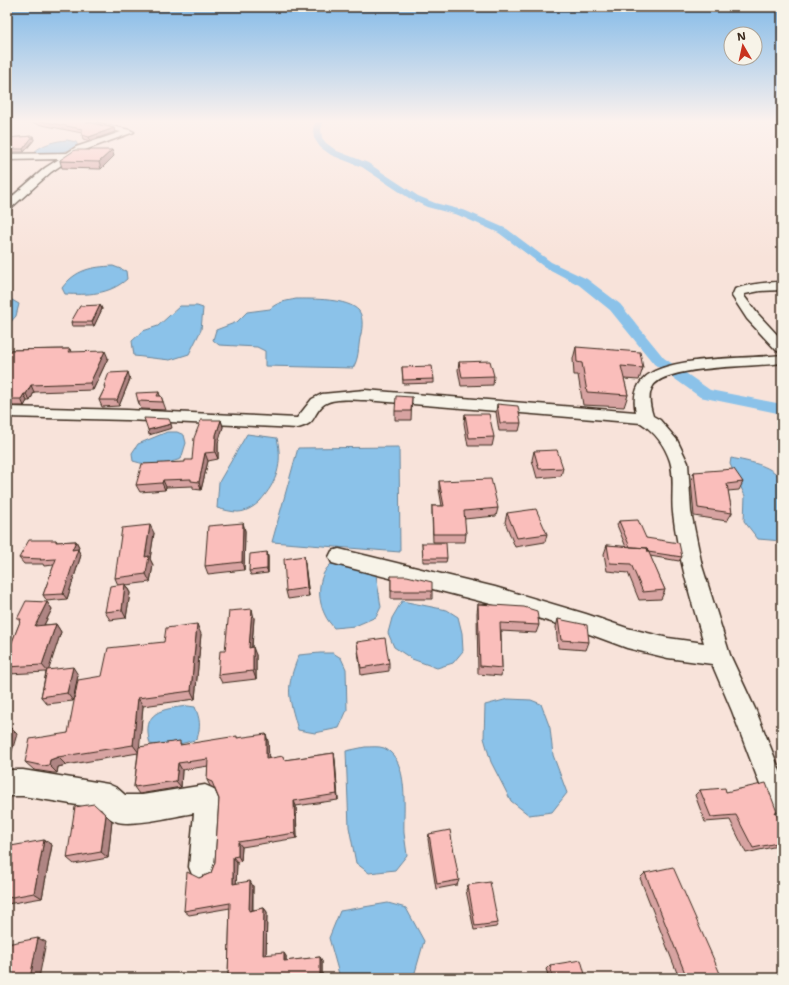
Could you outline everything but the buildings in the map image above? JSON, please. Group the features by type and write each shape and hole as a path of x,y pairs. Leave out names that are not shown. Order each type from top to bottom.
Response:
{"street":[{"path":"7,206 54,166"},
{"path":"782,286 764,286 744,290 739,292 738,296 752,316 782,348"},
{"path":"646,419 642,407 641,397 648,382 658,375 677,369 704,365 782,359"},
{"path":"7,412 127,415 298,423 304,421 317,402 327,397 364,395 646,419 654,424 671,444 679,463 682,512 692,566 719,655 744,711 782,810"},
{"path":"339,557 495,596 586,623 627,638 668,648 719,655"},
{"path":"7,783 23,783 108,797 119,809 142,808 205,798 208,805 203,867"}],"water":[{"path":"113,266 126,271 127,279 113,288 98,293 65,294 62,288 79,273 91,268"},
{"path":"296,299 338,301 354,307 359,311 362,317 362,328 357,357 353,368 265,366 265,351 257,347 219,345 213,340 216,330 237,322 247,312 270,309 279,303"},
{"path":"7,300 12,300 19,304 16,316 7,326"},
{"path":"180,306 197,306 203,308 201,330 189,354 170,360 134,356 132,341 143,331 158,326"},
{"path":"167,432 177,432 184,435 186,443 181,459 168,463 152,465 133,461 132,453 138,444"},
{"path":"247,434 277,438 279,447 279,464 274,480 271,487 260,501 256,505 244,511 228,511 217,508 219,482"},
{"path":"399,447 400,552 272,542 298,448"},
{"path":"731,458 752,462 765,467 777,474 782,479 782,541 758,539 744,521 745,496 730,464"},
{"path":"331,564 360,567 371,571 376,575 381,607 376,617 355,626 334,628 322,609 320,595 323,575"},
{"path":"402,601 447,610 458,617 462,633 463,651 453,663 437,668 412,659 394,647 388,633 392,618"},
{"path":"333,653 341,658 346,669 347,710 339,728 315,733 298,730 290,700 290,685 299,655"},
{"path":"508,699 531,700 541,704 550,728 553,755 567,793 552,812 529,815 511,801 491,762 484,738 485,705"},
{"path":"188,706 195,707 198,715 199,730 197,739 174,745 162,746 150,744 148,725 151,718 162,711"},
{"path":"365,747 384,748 392,754 398,763 401,774 404,799 404,833 407,855 395,870 369,873 356,863 349,827 346,751"},
{"path":"388,903 406,908 424,941 414,976 406,978 347,978 339,974 329,938 340,911"}],"waterway":[{"path":"366,166 415,198 431,205 462,213 503,231 547,264 583,282 615,307 659,361 705,394 782,409"}]}
